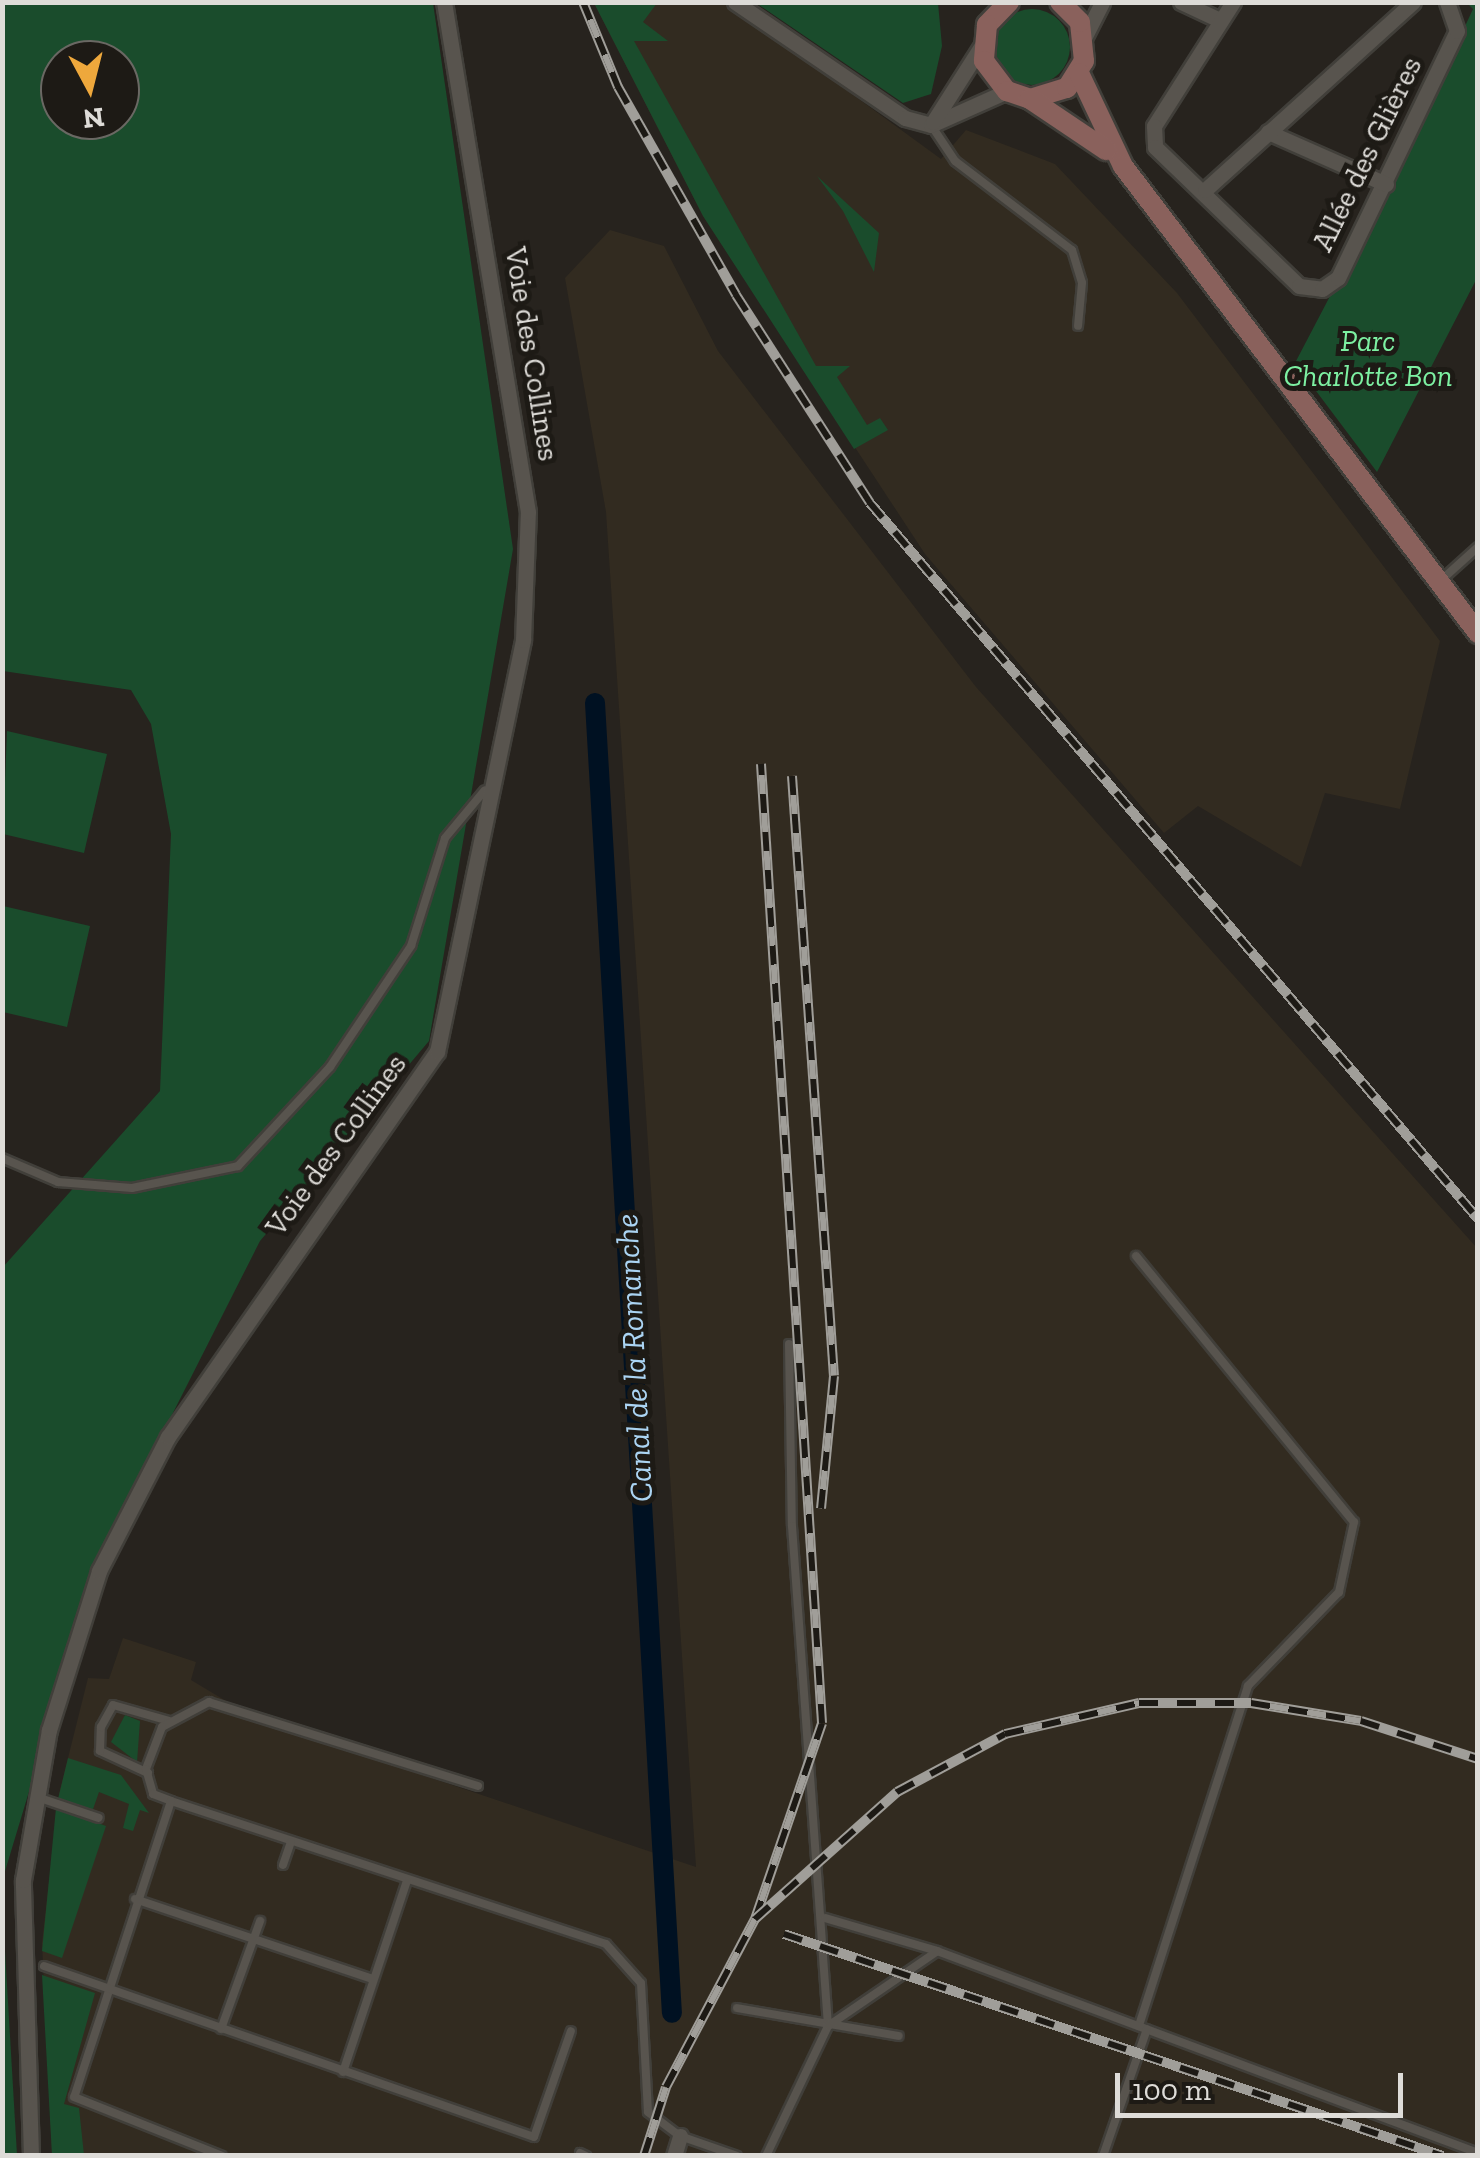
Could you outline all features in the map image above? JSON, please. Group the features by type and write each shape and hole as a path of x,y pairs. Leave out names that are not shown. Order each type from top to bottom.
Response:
{"street":[{"name":"Voie des Collines","path":"31,2156 23,1880 37,1797 98,1571 168,1437 437,1052 485,790 531,596 528,512 444,2"},
{"path":"735,2 904,118 931,126 1007,91 1072,119 1123,166 1445,576 1478,633"},
{"path":"981,2 985,34 1007,91"},
{"path":"931,126 985,34 1009,2"},
{"path":"1060,2 1085,36"},
{"path":"1102,2 1085,36 1079,73 1123,166"},
{"path":"1181,2 1217,19"},
{"path":"1233,2 1217,19 1154,126 1155,148 1186,184 1205,190 1413,2"},
{"name":"Allée des Glières","path":"1205,190 1299,286 1322,290 1338,278 1457,31 1448,2"},
{"path":"1030,98 1049,97 1079,73"},
{"path":"1268,132 1386,184"},
{"path":"674,2156 680,2136"}],"lane":[{"path":"931,126 956,161 1072,250 1082,282 1078,326"},
{"path":"1445,576 1478,548"},
{"path":"2,1158 58,1182 132,1188 238,1166 330,1067 411,946 445,838 485,790"},
{"path":"1102,2156 1248,1686 1339,1592 1354,1522 1136,1256"},
{"path":"766,2156 828,2026 825,1918 792,1526 789,1344"},
{"path":"148,1773 100,1751 101,1727 114,1705 169,1721 209,1702 253,1711 478,1786"},
{"path":"169,1721 148,1773 154,1794 606,1944 627,1960 641,1983 648,2112 680,2136 737,2156"},
{"path":"37,1797 99,1818"},
{"path":"171,1802 104,1987 74,2097 222,2156"},
{"path":"283,1865 291,1842"},
{"path":"343,2072 407,1881"},
{"path":"134,1899 373,1978"},
{"path":"825,1918 937,1951 1478,2153"},
{"path":"221,2029 260,1921"},
{"path":"828,2026 937,1951"},
{"path":"44,1966 534,2137 571,2031"},
{"path":"737,2008 899,2036"}],"shaded area":[{"path":"594,3 727,3 941,159 966,130 1055,164 1177,293 1440,641 1400,809 1325,793 1301,867 1198,806 1164,833 925,554 703,216"},
{"path":"610,230 664,246 718,351 976,687 1477,1248 1477,2155 52,2156 42,1943 59,1794 88,1678 109,1679 123,1638 196,1662 191,1680 256,1719 696,1867 606,512 565,278"}],"green space":[{"path":"3,3 433,3 513,549 429,1041 260,1241 99,1559 3,1878 3,1267 160,1091 171,834 151,724 131,690 3,671"},
{"path":"594,3 657,3 643,22 668,41 634,41 816,366 850,366 837,377 867,425 880,418 888,430 854,449 703,216"},
{"path":"756,3 938,3 942,46 931,94 903,103"},
{"name":"Parc Charlotte Bon","path":"1467,3 1477,3 1477,278 1377,472 1295,363 1418,128 1473,9"},
{"path":"1032,9 1047,11 1059,20 1068,32 1068,62 1059,74 1047,83 1032,85 1017,83 1005,74 996,62 994,47 996,32 1005,20 1017,11"},
{"path":"817,176 879,233 874,272 843,211"},
{"path":"7,731 107,754 84,853 3,834"},
{"path":"3,906 90,926 67,1027 3,1012"},
{"path":"125,1715 140,1721 137,1762 111,1742"},
{"path":"68,1758 121,1775 149,1813 140,1810 133,1831 123,1828 129,1804 99,1792 92,1812 58,1799"},
{"path":"56,1808 106,1826 62,1958 42,1951"},
{"path":"3,1917 17,2155 3,2155"},
{"path":"42,1975 95,1993 64,2104 79,2108 84,2155 52,2155"}],"waterway":[{"name":"Canal de la Romanche","path":"595,703 672,2013"}],"railway":[{"path":"583,2 618,87 736,295 870,503 1478,1219"},
{"path":"755,1919 822,1723 761,764"},
{"path":"792,776 834,1376 821,1508"},
{"path":"644,2156 666,2087 755,1919 897,1792 1005,1734 1139,1703 1251,1703 1361,1721 1478,1759"},
{"path":"784,1934 1443,2156"}]}
